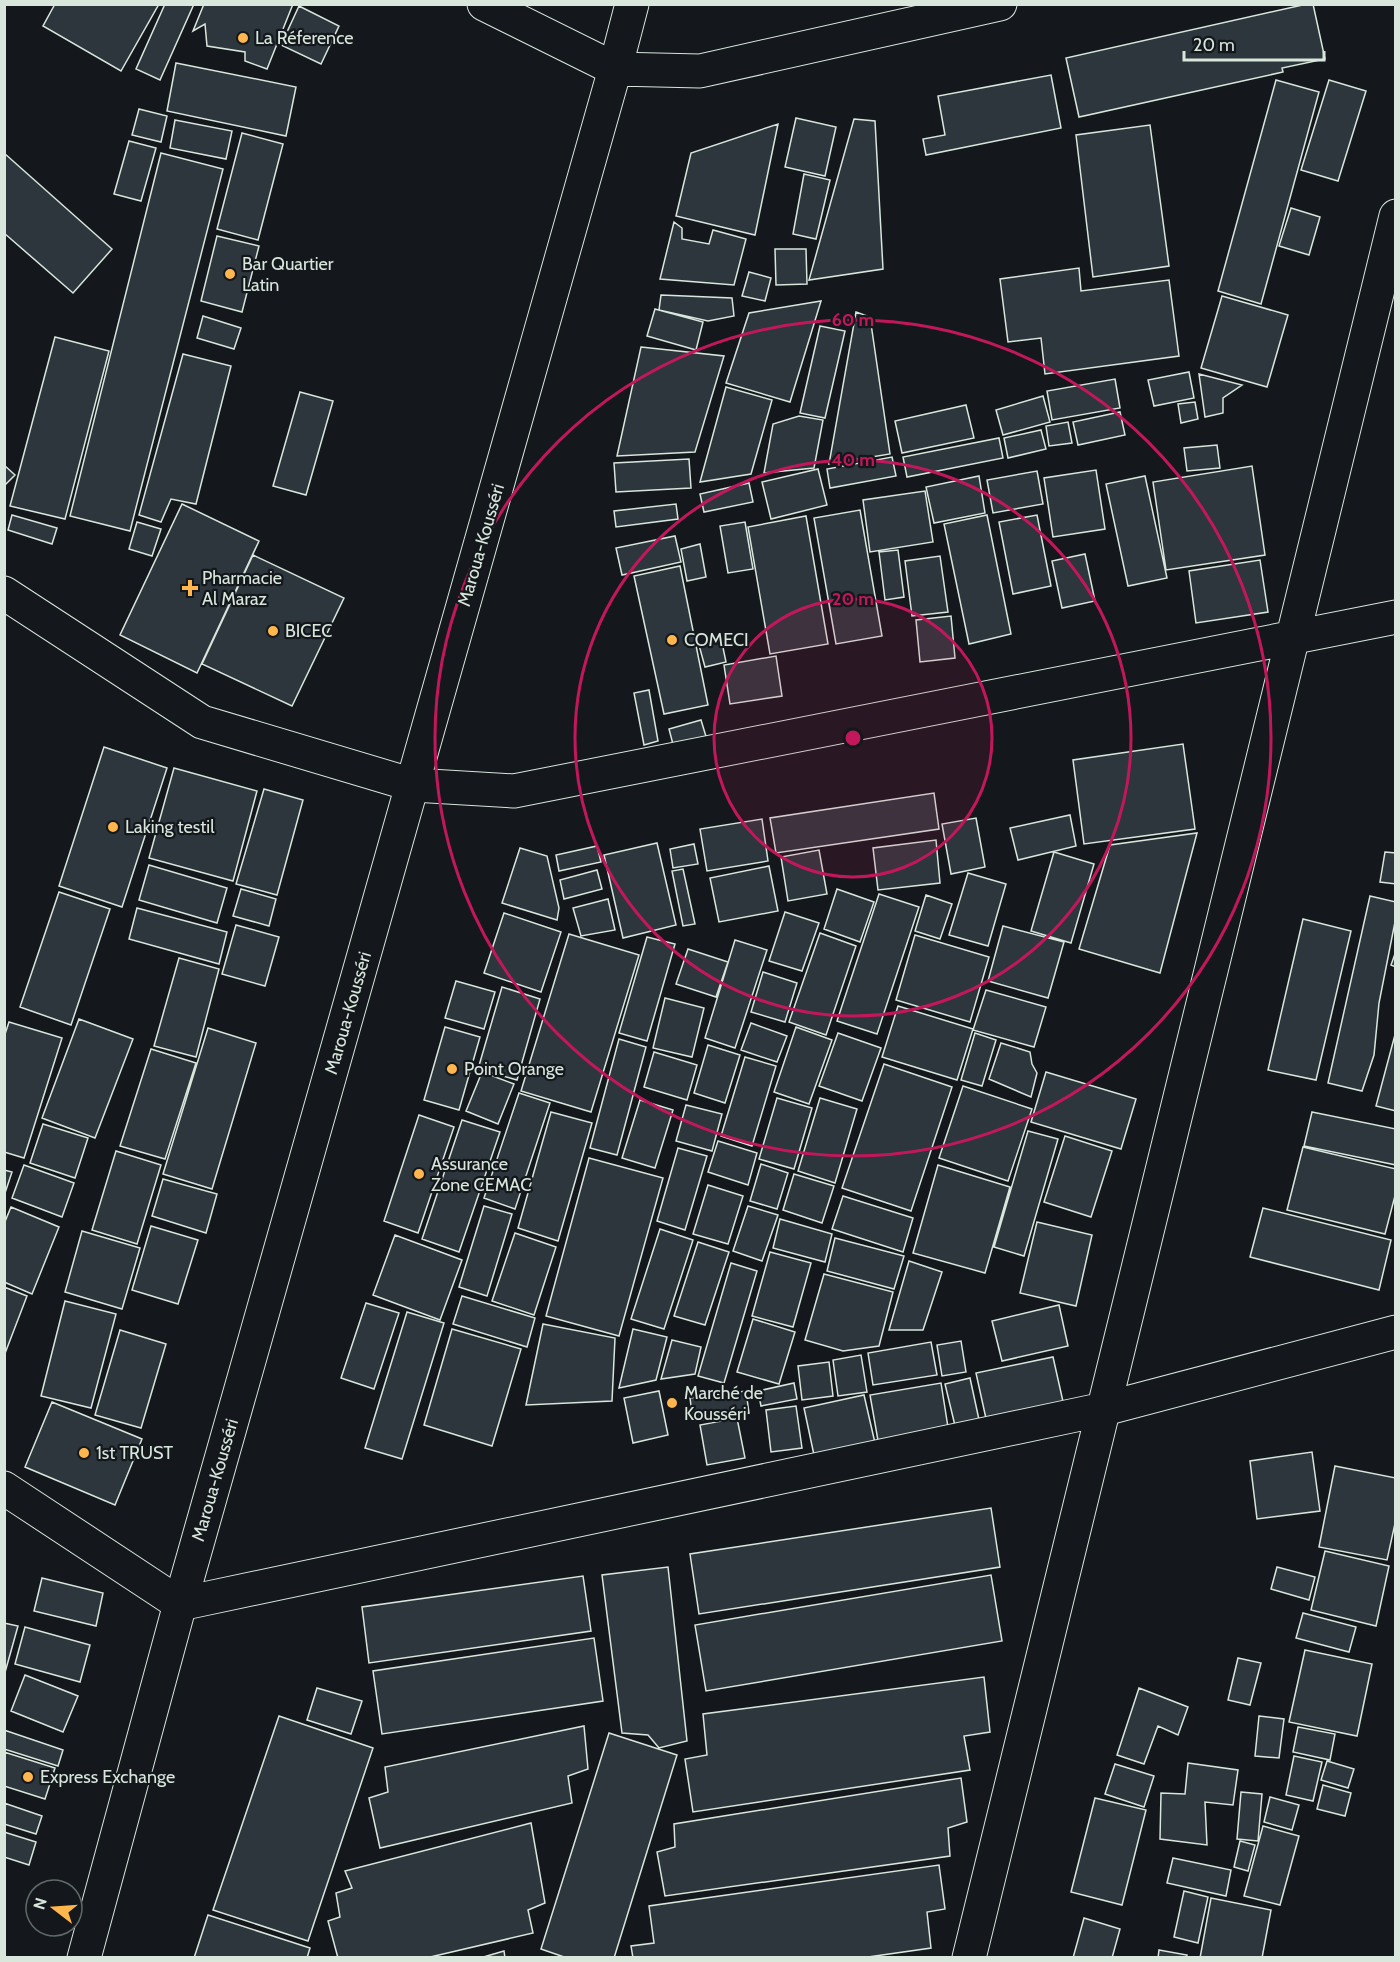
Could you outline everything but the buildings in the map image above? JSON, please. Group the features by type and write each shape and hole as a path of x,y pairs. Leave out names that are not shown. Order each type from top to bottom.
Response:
{"main road":[{"path":"484,4 615,69 700,70 1000,4"},
{"name":"Maroua-Kousséri","path":"84,1958 180,1604 632,4"},
{"path":"969,1958 1395,216"},
{"path":"4,593 202,722 413,785 514,791 1395,617"},
{"path":"4,1488 180,1604 1104,1409 1395,1332"}],"place":[{"name":"La Réference","path":"243,38"},
{"name":"Bar Quartier Latin","path":"230,274"},
{"name":"Pharmacie Al Maraz","path":"190,588"},
{"name":"BICEC","path":"273,631"},
{"name":"COMECI","path":"672,640"},
{"name":"Laking testil","path":"113,827"},
{"name":"Point Orange","path":"452,1069"},
{"name":"Assurance Zone CEMAC","path":"419,1174"},
{"name":"Marché de Kousséri","path":"672,1403"},
{"name":"1st TRUST","path":"84,1453"},
{"name":"Express Exchange","path":"28,1777"}]}
